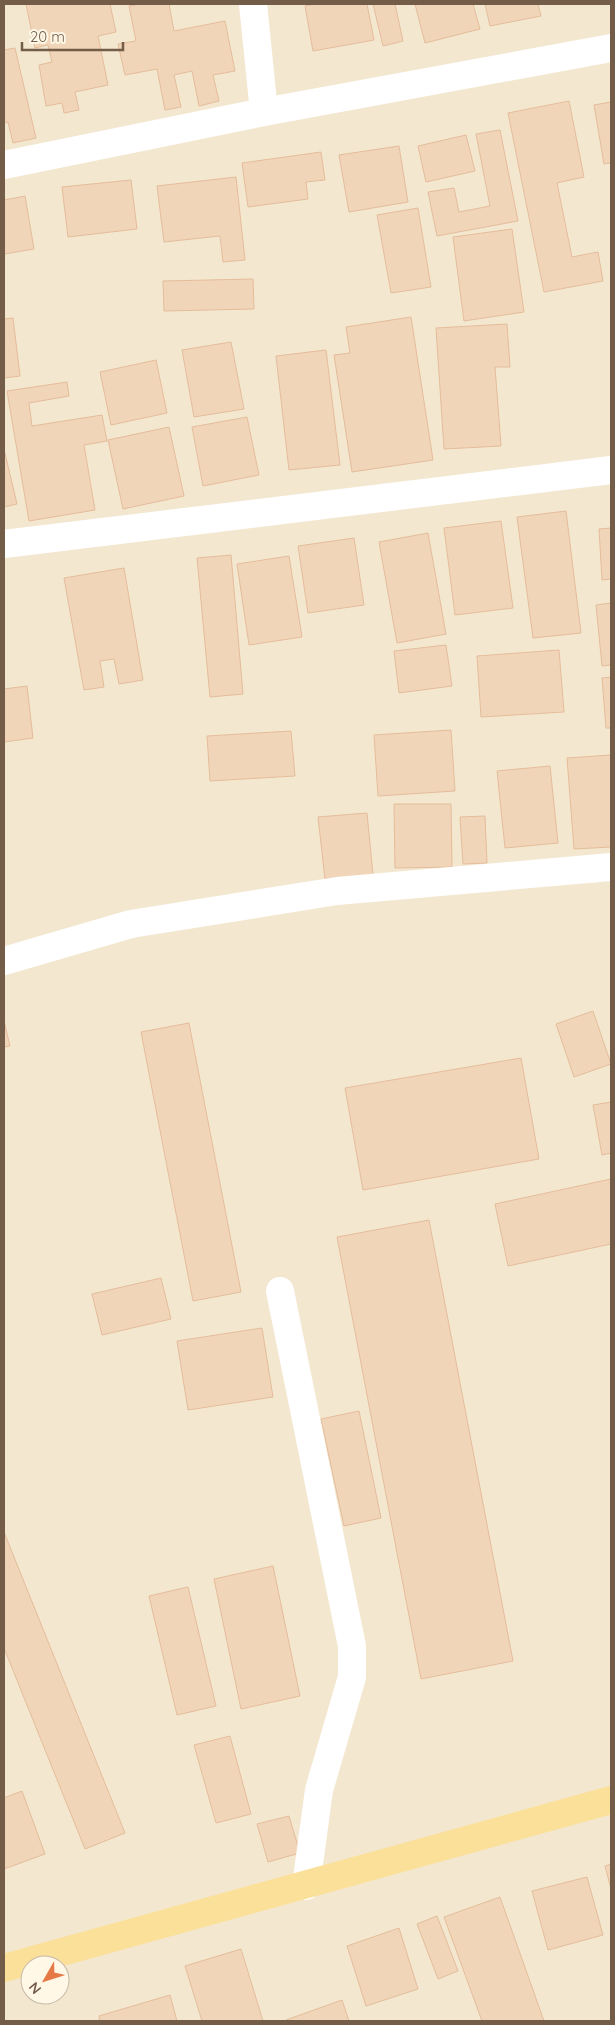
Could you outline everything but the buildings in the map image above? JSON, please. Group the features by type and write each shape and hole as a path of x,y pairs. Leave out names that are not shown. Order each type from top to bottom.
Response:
{"main road":[{"path":"4,1968 306,1886 611,1800"}],"street":[{"path":"254,4 264,112"},
{"path":"4,166 264,112 611,48"},
{"path":"4,544 611,470"},
{"path":"4,961 131,924 337,891 611,866"},
{"path":"280,1291 352,1646 352,1677 319,1790 306,1886"}],"shaded area":[{"path":"4,4 611,4 611,2021 4,2021"}]}
